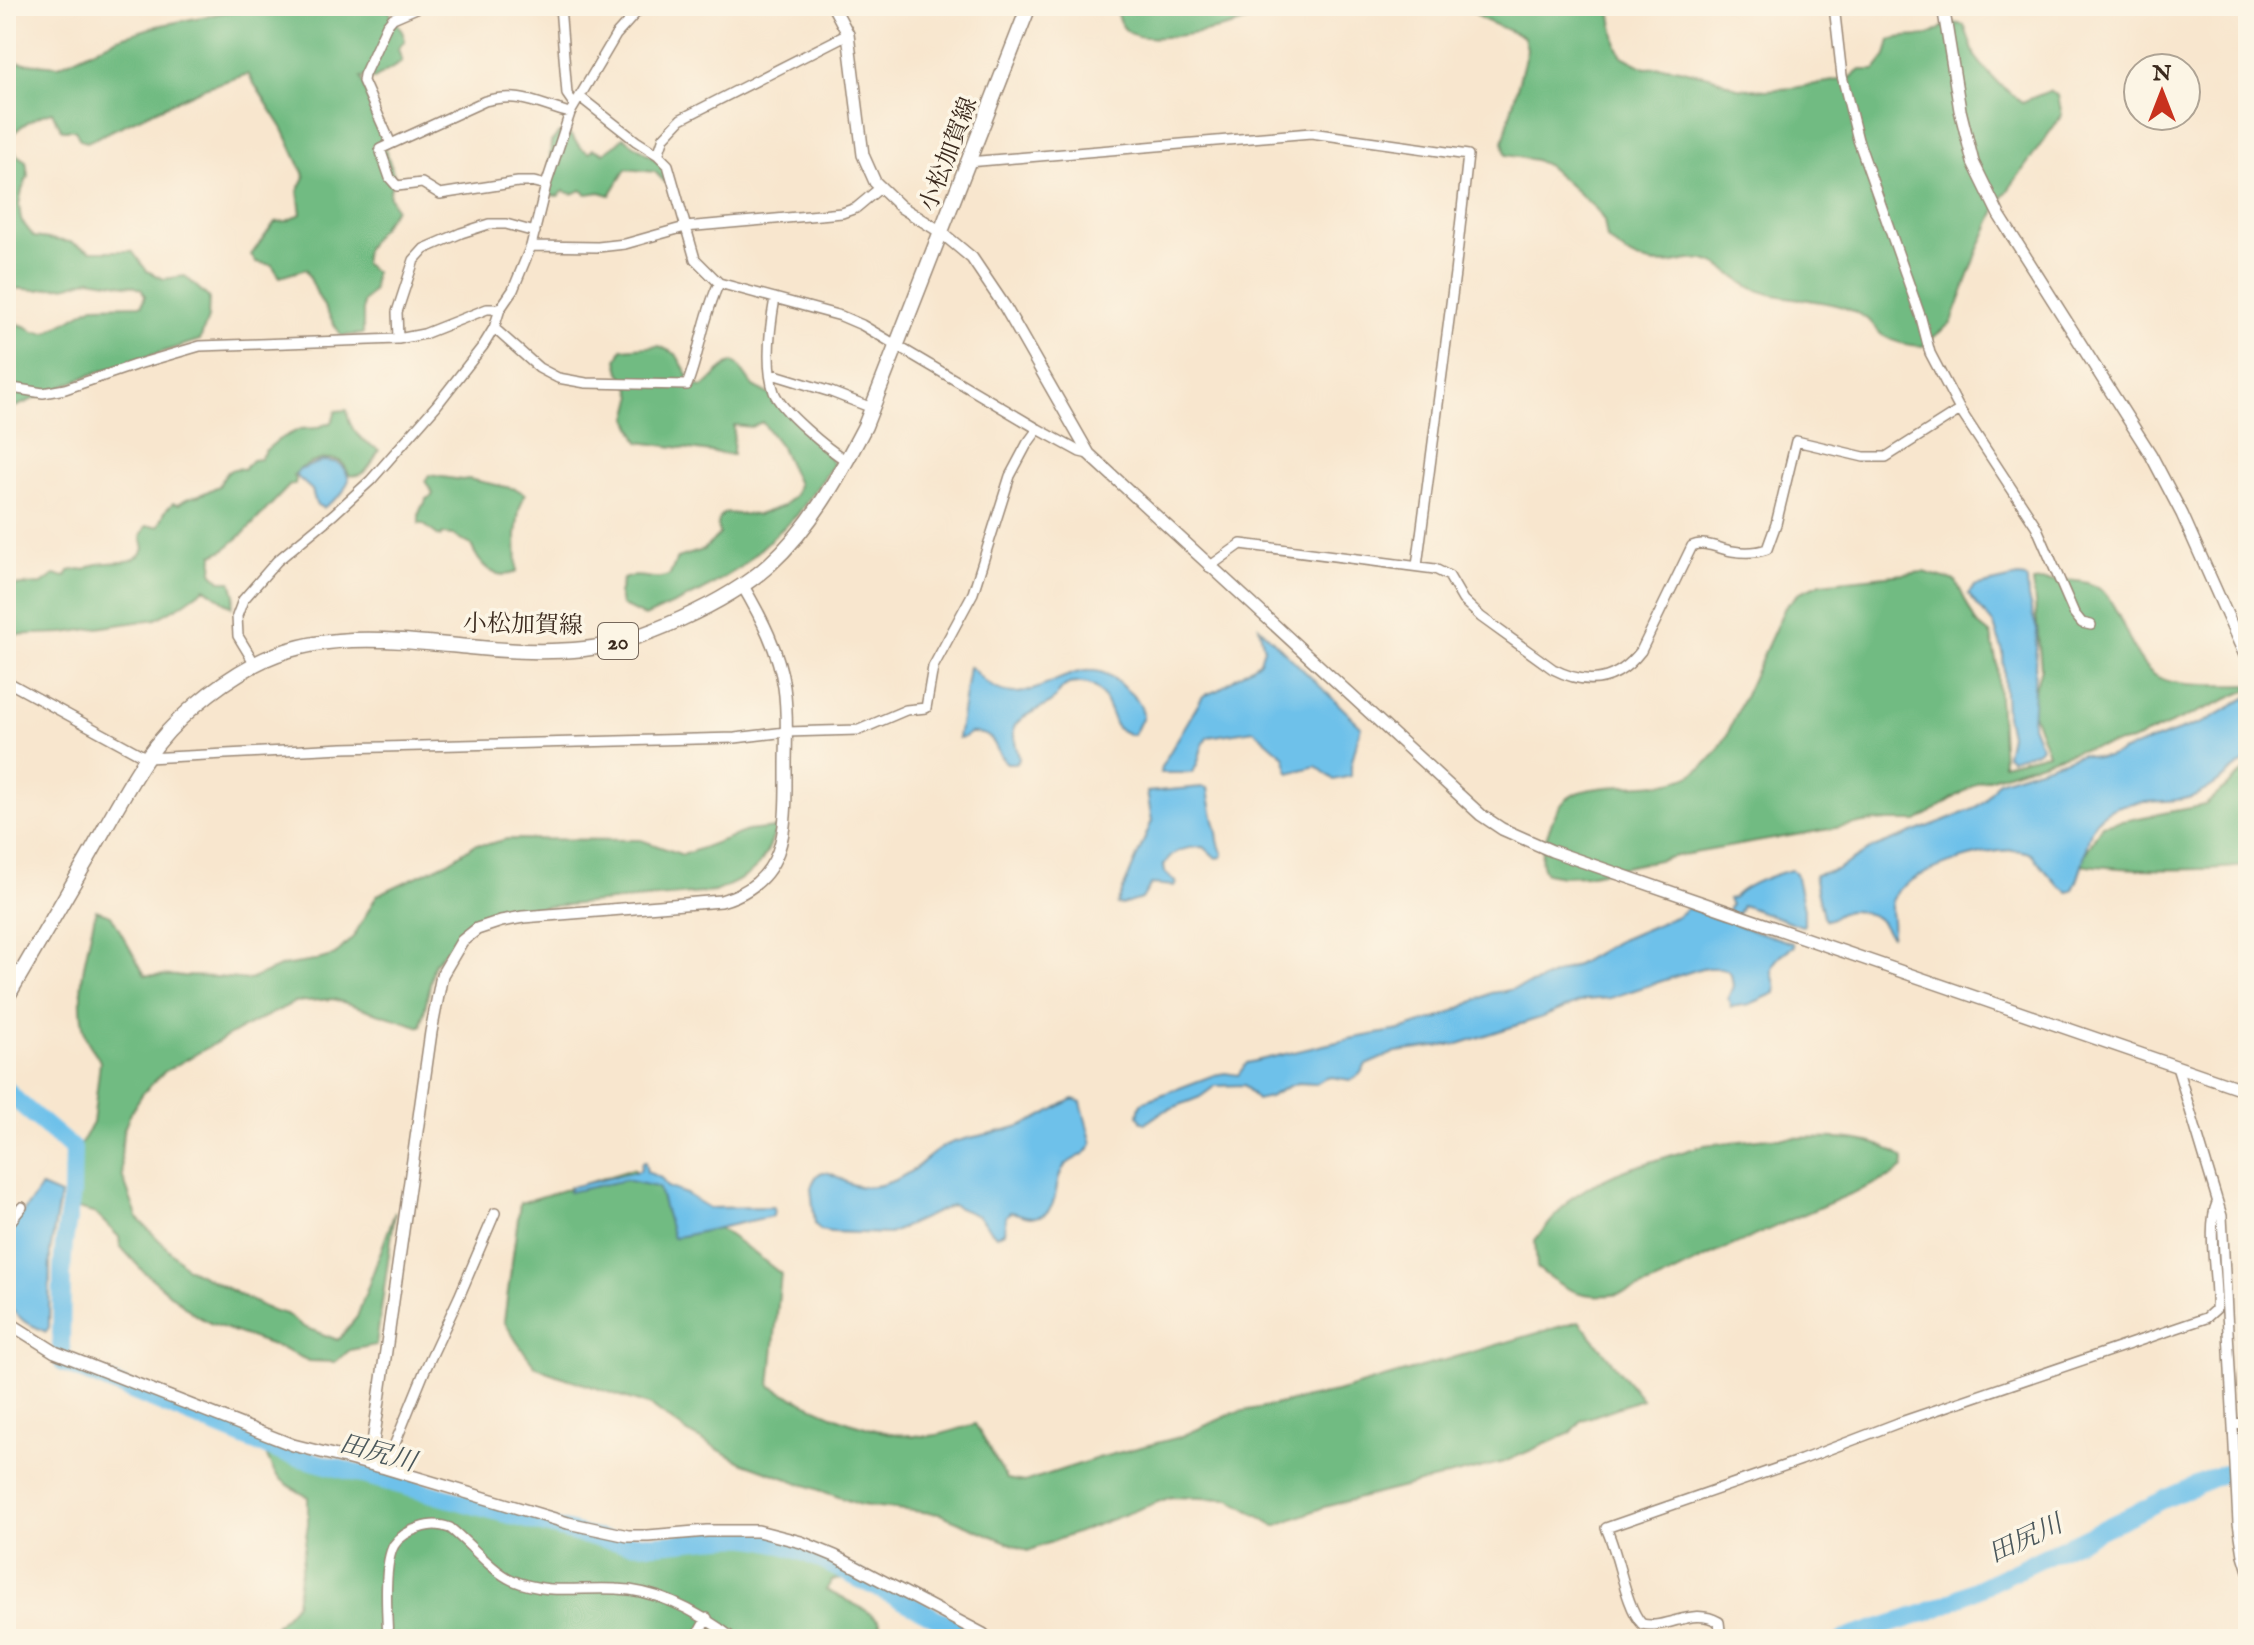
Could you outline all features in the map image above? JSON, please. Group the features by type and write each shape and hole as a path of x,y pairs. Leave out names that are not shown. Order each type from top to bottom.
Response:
{"main road":[{"name":"小松加賀線","path":"6,999 147,758 180,720 217,688 255,664 305,645 347,639 417,641 500,650 586,649 678,620 743,586 769,564 796,536 836,480 872,408 1029,6"}],"street":[{"path":"391,144 363,81 364,75 387,25 393,18 421,6"},
{"path":"560,6 567,94 575,105"},
{"path":"255,664 238,636 237,616 243,600 277,561 371,480 471,363 494,328 531,246 546,185 575,105 616,35 642,6"},
{"path":"833,6 848,34 863,155 880,188 972,258 1089,454 1481,815 1502,829 1552,851 2248,1091"},
{"path":"1834,6 1842,76 1858,140 1921,318 1930,353 1960,410 2036,526 2074,613 2082,623 2091,625"},
{"path":"1943,6 1957,97 1973,162 1999,215 2151,455 2182,514 2248,662"},
{"path":"658,155 664,137 681,119 848,34"},
{"path":"546,185 518,182 440,194 422,183 397,186 390,178 380,149 485,101 498,98 510,96 575,105 658,155 668,165 695,259 719,283 841,316 898,345 1038,429 1089,454"},
{"path":"968,162 1311,133 1468,155 1417,566"},
{"path":"531,246 598,247 625,244 685,227 842,213 856,208 880,188"},
{"path":"398,339 397,312 414,260 424,249 489,224 506,224 535,232"},
{"path":"494,328 539,368 558,378 586,383 687,385 709,304 719,283"},
{"path":"775,298 769,348 773,389 783,406 847,461"},
{"path":"6,387 43,393 65,389 200,346 398,339 424,334 487,309 500,309"},
{"path":"772,374 872,408"},
{"path":"1209,567 1241,544 1435,569 1449,576 1463,600 1481,617 1553,669 1579,679 1612,677 1641,651 1692,546 1700,543 1749,553 1767,549 1796,441 1864,457 1886,457 1960,410"},
{"path":"6,681 147,758 343,748 735,738 786,732 859,730 906,710 926,708 933,667 973,593 1010,476 1038,429"},
{"path":"370,1464 431,1032 442,975 462,941 477,929 501,921 721,901 755,886 771,866 781,844 786,815 784,687 773,646 743,586"},
{"path":"2177,1067 2222,1216 2238,1523 2248,1571"},
{"path":"1721,1639 1719,1622 1702,1615 1656,1626 1642,1624 1631,1607 1606,1528 1898,1423 2206,1318 2216,1309 2213,1225 2217,1203"},
{"path":"6,1227 22,1207"},
{"path":"385,1468 495,1213"},
{"path":"6,1321 55,1352 293,1445 385,1468 528,1512 609,1533 648,1536 758,1531 801,1542 835,1556 988,1639"},
{"path":"2233,1423 2248,1424"},
{"path":"388,1639 388,1565 395,1544 416,1529 439,1524 450,1528 512,1580 551,1591 637,1591 677,1603 707,1618 734,1639"},
{"path":"695,1639 707,1618"}],"green space":[{"path":"285,6 387,6 405,40 398,49 402,62 374,79 361,77 394,175 389,194 395,209 366,248 364,264 375,272 373,290 363,303 363,334 341,336 306,269 280,277 272,265 256,262 251,255 275,222 287,221 301,214 298,191 305,177 283,129 248,74 204,88 87,142 80,140 75,130 62,130 52,112 27,123 8,141 17,155 26,161 28,176 19,204 21,220 34,237 70,242 91,251 132,251 147,271 164,279 185,276 209,298 208,318 200,340 87,376 6,411 6,320 34,332 47,333 93,306 142,305 145,295 133,286 90,279 69,286 37,290 6,285 6,61 59,66 118,38 157,26 226,12"},
{"path":"1115,6 1274,6 1236,24 1170,37 1153,37 1127,31"},
{"path":"1465,6 1609,6 1622,56 1645,68 1670,67 1713,77 1737,88 1767,90 1850,78 1860,70 1875,70 1886,56 1890,40 1933,33 1948,22 1964,25 1975,56 1999,84 2022,102 2049,91 2058,96 2062,115 1999,203 1952,322 1923,346 1907,345 1882,335 1870,321 1851,310 1824,302 1763,292 1746,285 1711,262 1696,259 1663,264 1637,259 1607,239 1604,221 1596,209 1548,166 1535,160 1506,155 1503,142 1527,50 1524,37 1484,20"},
{"path":"567,131 589,153 593,149 604,153 623,137 664,166 670,181 667,184 655,172 626,169 610,195 600,192 587,194 581,190 573,194 564,191 558,196 550,195 551,142 559,133"},
{"path":"659,346 676,354 694,385 703,387 729,364 733,362 738,365 753,386 770,395 834,464 797,515 741,567 702,591 645,617 621,605 619,594 623,579 670,575 677,558 703,550 720,534 718,523 724,513 757,515 783,506 795,495 798,484 781,447 762,422 751,427 734,425 733,455 639,442 628,418 633,398 630,386 620,372 617,360 622,349"},
{"path":"347,410 350,424 357,434 379,450 374,460 364,472 355,476 349,475 343,464 336,460 319,460 307,465 293,476 295,484 290,485 244,533 213,555 212,572 220,581 231,581 235,595 232,607 205,588 156,619 64,633 6,635 6,586 42,584 54,575 66,577 69,571 132,560 144,549 141,536 146,526 159,526 165,511 173,503 179,504 219,486 228,472 244,469 252,460 260,459 278,440 300,429 316,428 332,422 336,411"},
{"path":"429,475 468,479 516,489 525,494 519,510 516,536 517,572 494,573 478,559 471,545 453,535 443,534 440,537 419,524 420,510 433,493 425,481"},
{"path":"1923,572 1956,581 1976,623 1991,635 1997,665 2003,764 2048,753 2030,706 2041,668 2033,582 2076,581 2100,589 2116,610 2140,659 2156,676 2187,684 2248,685 2248,690 2132,741 2079,750 1979,782 1917,821 1875,821 1587,875 1546,873 1541,861 1542,852 1552,821 1558,809 1571,796 1598,788 1679,780 1708,762 1726,737 1785,607 1800,592 1821,583"},
{"path":"2248,768 2248,866 2164,870 2079,864 2102,825 2205,805"},
{"path":"776,828 761,862 747,876 714,892 508,910 480,918 458,936 434,964 421,1027 333,999 295,1002 164,1072 143,1093 123,1132 121,1157 123,1178 138,1219 187,1268 268,1309 286,1314 304,1327 338,1340 357,1317 395,1212 376,1345 350,1350 335,1362 309,1361 210,1323 195,1315 143,1271 120,1246 119,1237 96,1214 75,1208 78,1149 93,1123 100,1062 85,1035 81,1003 83,972 96,910 111,915 145,975 249,980 282,966 335,955 354,936 377,895 448,862 476,844 507,839 641,840 683,855 747,831"},
{"path":"1768,1138 1839,1138 1875,1144 1904,1159 1903,1168 1893,1176 1656,1282 1624,1293 1591,1295 1576,1292 1537,1268 1535,1240 1570,1199 1592,1185 1622,1171 1704,1145"},
{"path":"633,1169 781,1274 770,1386 846,1421 885,1432 933,1436 975,1424 1007,1479 1024,1482 1098,1458 1180,1437 1234,1413 1336,1392 1579,1321 1642,1399 1582,1420 1571,1433 1504,1462 1324,1507 1275,1526 1230,1499 1171,1497 1028,1551 940,1514 861,1505 741,1462 688,1433 651,1406 535,1366 504,1321 520,1203"},
{"path":"262,1441 375,1476 590,1535 651,1542 754,1536 795,1546 891,1590 889,1600 847,1579 832,1580 826,1590 864,1609 879,1621 887,1639 264,1639 296,1603 308,1524 308,1497 277,1475"}],"water":[{"path":"323,461 340,465 349,480 342,494 323,508 316,504 312,490 295,475 299,470"},
{"path":"2018,577 2027,581 2028,598 2037,630 2032,725 2041,747 2038,751 2011,759 2006,755 2010,735 2003,652 1994,625 1968,594 1974,587"},
{"path":"1259,627 1361,726 1351,776 1334,780 1316,766 1289,773 1284,756 1254,730 1208,737 1191,773 1160,773 1203,696 1218,690 1260,661 1264,648"},
{"path":"969,667 990,685 1008,692 1025,692 1075,673 1091,671 1108,675 1136,700 1143,716 1134,735 1130,735 1117,728 1095,687 1068,684 1049,704 1016,724 1014,735 1019,759 1015,763 1007,763 987,736 970,733 958,738"},
{"path":"2248,697 2248,759 2214,785 2191,797 2129,804 2106,812 2092,827 2080,874 2072,891 2068,892 2058,885 2031,854 2019,850 2002,851 1959,860 1919,876 1904,886 1892,900 1891,936 1877,918 1869,914 1848,911 1826,920 1823,916 1815,875 1836,870 1871,849 1974,809 1985,800 1998,781 2082,754 2107,757 2204,722"},
{"path":"1208,788 1222,857 1216,858 1204,847 1181,850 1164,865 1165,872 1176,883 1174,886 1151,884 1142,899 1117,904 1152,821 1147,792"},
{"path":"1791,870 1796,873 1804,909 1804,925 1742,905 1734,922 1793,943 1794,946 1780,956 1772,968 1775,993 1750,1004 1731,1007 1728,998 1733,986 1731,974 1720,968 1702,968 1610,998 1585,1000 1458,1044 1396,1052 1366,1065 1360,1074 1350,1080 1331,1077 1316,1084 1298,1083 1257,1100 1244,1085 1215,1086 1200,1097 1162,1112 1146,1123 1138,1115 1140,1105 1145,1101 1214,1075 1238,1075 1247,1063 1400,1030 1444,1016 1491,993 1535,983 1688,908 1722,920 1731,905 1728,899 1759,881"},
{"path":"1074,1099 1081,1102 1092,1144 1064,1167 1053,1204 1043,1215 1031,1217 1010,1212 1006,1216 1004,1232 996,1236 978,1216 952,1205 889,1234 831,1232 820,1230 815,1224 811,1188 820,1173 830,1173 858,1186 886,1183 906,1175 949,1144 1016,1127"},
{"path":"642,1162 645,1162 647,1172 661,1178 667,1187 709,1208 772,1207 773,1216 673,1238 656,1187 626,1180 569,1192 570,1187 640,1171"},
{"path":"41,1187 60,1195 50,1252 49,1327 46,1332 25,1322 6,1305 6,1236"}],"waterway":[{"name":"田尻川","path":"6,1089 73,1149 72,1194 62,1271 63,1363 283,1453 582,1535 645,1544 745,1538 786,1546 813,1556 974,1639"},
{"name":"田尻川","path":"1844,1639 1948,1603 2224,1473"}]}
